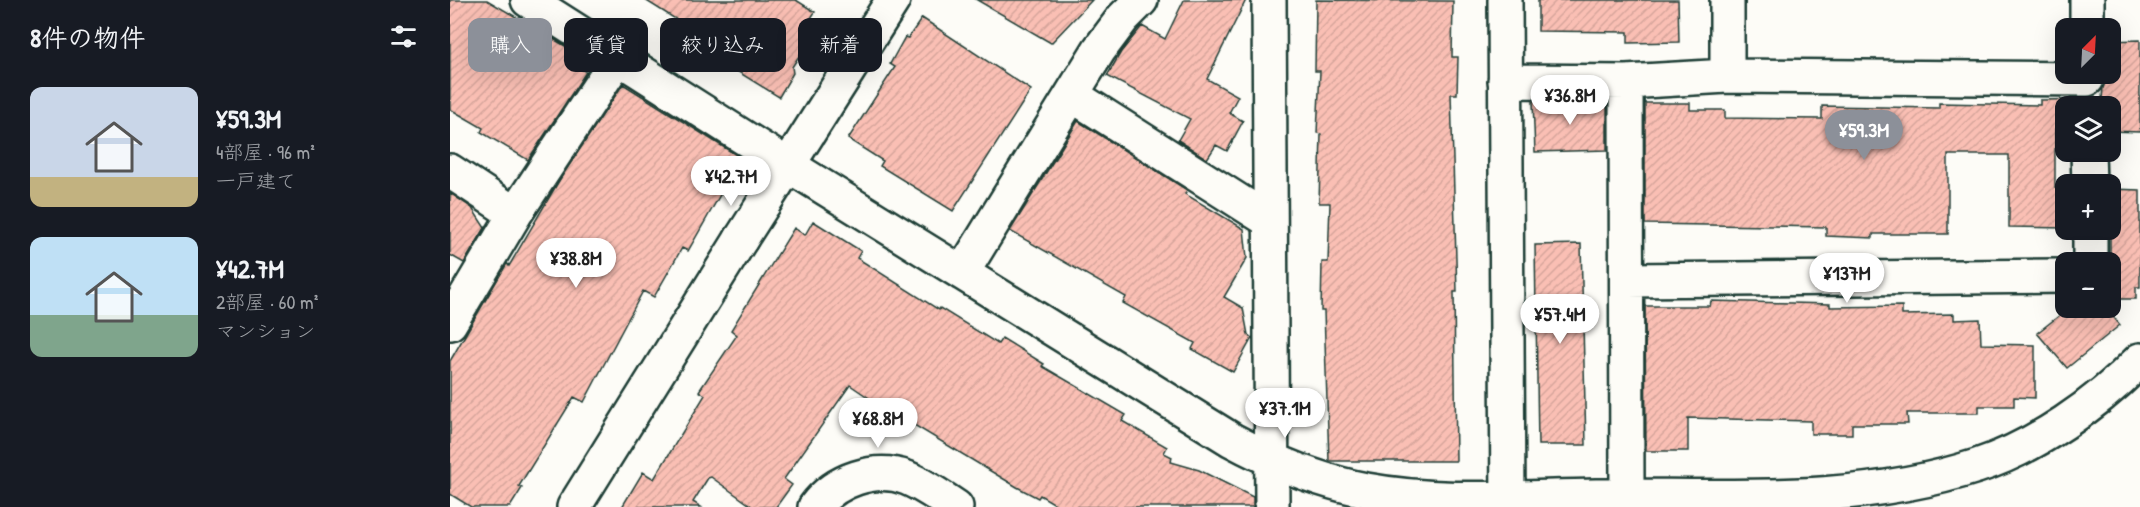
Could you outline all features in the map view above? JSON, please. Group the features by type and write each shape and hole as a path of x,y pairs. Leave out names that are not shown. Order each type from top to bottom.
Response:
{"street":[{"path":"528,0 564,23"},
{"path":"574,507 892,0"},
{"path":"962,273 1072,95 1123,18 1141,0"},
{"path":"1269,0 1272,507"},
{"path":"1505,0 1507,502"},
{"path":"1727,0 1727,76"},
{"path":"2086,0 2087,18"},
{"path":"450,323 515,214 609,72"},
{"path":"640,72 1232,440 1272,462 1323,480 1367,490 1507,502 1628,496 1815,494 1879,498 1978,466 2027,444 2073,416 2118,382 2140,360"},
{"path":"1504,81 1626,82 1727,76 2087,86"},
{"path":"1626,82 1628,496"},
{"path":"1072,95 1270,220"},
{"path":"450,171 515,214"},
{"path":"1628,280 2055,276"},
{"path":"814,507 849,479 886,474 907,478 956,507"}],"building":[{"path":"450,0 487,0 518,18 468,18 468,72 552,72 552,38 564,45 564,72 586,72 528,160 481,132 483,128 450,109"},
{"path":"645,0 796,0 815,12 811,18 798,18 798,58 792,67 793,73 779,97 738,72 786,72 786,18 674,18"},
{"path":"977,0 1092,0 1051,43"},
{"path":"1184,0 1246,0 1207,79 1238,96 1229,113 1243,121 1227,151 1216,145 1207,159 1178,140 1190,119 1107,76 1121,52 1142,26 1165,39"},
{"path":"1316,0 1453,1 1452,57 1458,57 1457,94 1451,94 1457,292 1454,292 1456,461 1329,461 1324,311 1321,311 1322,262 1328,262 1330,203 1319,203 1321,134 1317,133 1320,71 1315,71"},
{"path":"1538,0 1678,0 1679,42 1628,43 1628,32 1538,31"},
{"path":"922,18 1031,90 953,211 880,166 883,161 848,139 895,67 890,64 905,37 908,38"},
{"path":"2140,40 2140,132 2121,131 2121,96 2102,96 2103,84 2121,84 2121,41"},
{"path":"623,84 741,158 688,251 682,248 654,297 643,291 584,402 574,397 519,486 522,488 510,507 471,507 450,494 450,361 507,263 509,266 560,179"},
{"path":"1595,100 1595,104 1607,104 1607,150 1535,152 1533,101"},
{"path":"2040,100 2055,100 2055,228 2009,227 2009,155 1948,155 1948,234 1873,234 1873,238 1826,236 1826,227 1645,224 1645,103 1690,103 1690,110 1725,110 1725,118 1822,119 1822,106 1939,108 1939,103 2040,105"},
{"path":"1078,121 1187,190 1185,194 1244,229 1247,258 1224,297 1243,308 1248,335 1252,338 1233,372 1192,349 1195,343 1123,303 1126,297 1010,231"},
{"path":"2121,189 2140,190 2140,287 2136,287 2136,299 2121,299 2121,252 2110,252 2110,240 2121,240"},
{"path":"450,193 472,208 485,228 464,263 450,255"},
{"path":"813,221 861,251 857,258 939,310 940,308 998,344 1002,338 1044,364 1042,366 1126,415 1122,421 1167,447 1164,453 1172,457 1171,462 1199,470 1253,497 1253,507 1060,507 1040,495 1038,498 1017,487 901,417 900,419 850,385 784,479 792,485 776,507 753,507 711,477 708,478 693,502 701,507 622,507 643,472 654,479 705,395 699,391 737,335 731,330 794,228 805,235"},
{"path":"1581,244 1586,445 1538,445 1535,245"},
{"path":"1711,301 1830,304 1830,307 1902,306 1902,315 1954,314 1954,320 1980,319 1981,344 2035,345 2035,398 2014,397 2014,406 1979,406 1979,413 1907,413 1908,424 1852,424 1852,434 1811,434 1811,421 1688,418 1688,451 1646,451 1645,306 1710,306"},
{"path":"2056,318 2114,318 2120,325 2067,368 2037,333"}]}
